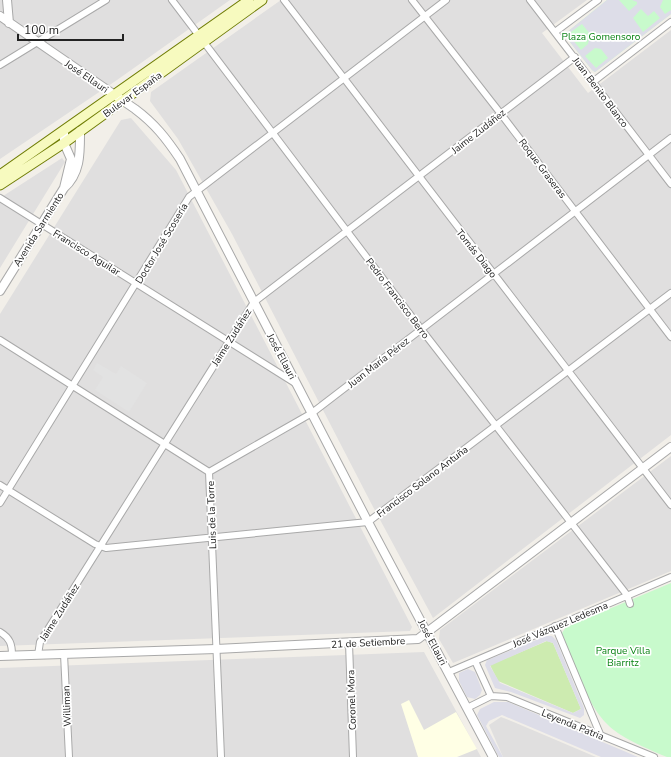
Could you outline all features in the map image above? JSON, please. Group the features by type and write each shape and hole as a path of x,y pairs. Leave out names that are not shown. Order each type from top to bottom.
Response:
{"main road":[{"name":"Bulevar España","path":"0,185 64,143 123,101 249,0"},
{"name":"Bulevar España","path":"0,175 64,132 114,95 262,0"}],"street":[{"path":"7,0 9,23"},
{"path":"0,65 106,0"},
{"name":"Pedro Francisco Berro","path":"172,0 200,39 421,329 627,595 630,604"},
{"name":"Tomás Diago","path":"284,0 671,505"},
{"name":"Roque Graseras","path":"412,0 671,337"},
{"name":"Doctor José Scosería","path":"0,503 73,387 189,196 446,0"},
{"name":"Juan Benito Blanco","path":"530,0 671,184"},
{"path":"556,32 598,0"},
{"name":"José Ellauri","path":"0,16 123,101 154,124 167,139 180,159 368,522 428,632 493,757"},
{"path":"594,82 670,25"},
{"name":"Jaime Zudáñez","path":"38,655 40,642 254,302 348,232 575,57"},
{"name":"Avenida Sarmiento","path":"0,291 64,188 74,178 80,155 80,131"},
{"name":"Avenida Sarmiento","path":"64,132 64,143 71,159 64,188"},
{"name":"Juan María Pérez","path":"209,472 312,413 671,138"},
{"name":"Francisco Aguilar","path":"0,198 297,384"},
{"name":"Francisco Solano Antuña","path":"100,546 106,548 368,522 671,293"},
{"name":"Luis de la Torre","path":"0,340 209,472 221,757"},
{"name":"21 de Setiembre","path":"0,656 216,649 418,639 671,447"},
{"path":"0,486 100,546"},
{"name":"José Vázquez Ledesma","path":"448,672 671,577"},
{"path":"555,626 600,734"},
{"path":"0,632 8,636 11,642 12,655"},
{"name":"Coronel Mora","path":"349,643 353,757"},
{"name":"Williman","path":"64,654 69,757"},
{"path":"467,708 491,696 475,660"},
{"name":"Leyenda Patria","path":"491,696 507,697 654,757"}],"shaded area":[{"path":"0,0 230,0 117,80 0,159"},
{"path":"281,0 587,0 542,33 588,93 671,30 671,435 433,618 371,503 232,234 178,139 150,101 151,92"},
{"name":"Plaza Gomensoro","path":"607,0 619,0 629,11 637,4 637,2 632,0 663,0 660,7 665,14 671,10 671,14 595,72 566,37 566,33","holes":["641,9 648,16 654,11 660,18 643,32 633,18","582,24 590,34 588,44 581,50 568,34","595,48 601,49 608,58 596,68 585,56"]},
{"path":"131,118 176,170 412,627 410,631 0,646 0,314 121,120"},
{"path":"62,158 65,162 0,268 0,198"},
{"path":"97,363 116,374 121,366 147,383 129,412 95,390 103,377 93,370"},
{"path":"671,456 671,571 453,663 439,639 440,630"},
{"path":"546,636 552,636 556,640 584,708 584,715 580,718 511,692 495,688 485,665 487,660","holes":["546,641 553,643 581,709 573,713 500,683 490,666"]},
{"path":"424,652 481,757 0,757 0,668"},
{"path":"468,669 475,672 482,690 480,695 475,699 467,697 459,681 459,673"},
{"path":"409,700 424,730 456,712 477,749 457,757 418,757 401,704"},
{"path":"494,702 508,702 638,757 601,757 502,715 489,721 486,726 503,757 499,757 477,715 480,709"},
{"path":"501,717 596,757 503,757 489,725"}],"green space":[{"name":"Plaza Gomensoro","path":"607,0 671,0 671,14 595,72 566,37 566,33"},
{"name":"Parque Villa Biarritz","path":"671,583 671,757 667,757 621,735 602,718 586,692 566,648 562,633 566,627"},
{"path":"547,641 553,643 581,709 573,713 498,681 490,665"}]}
